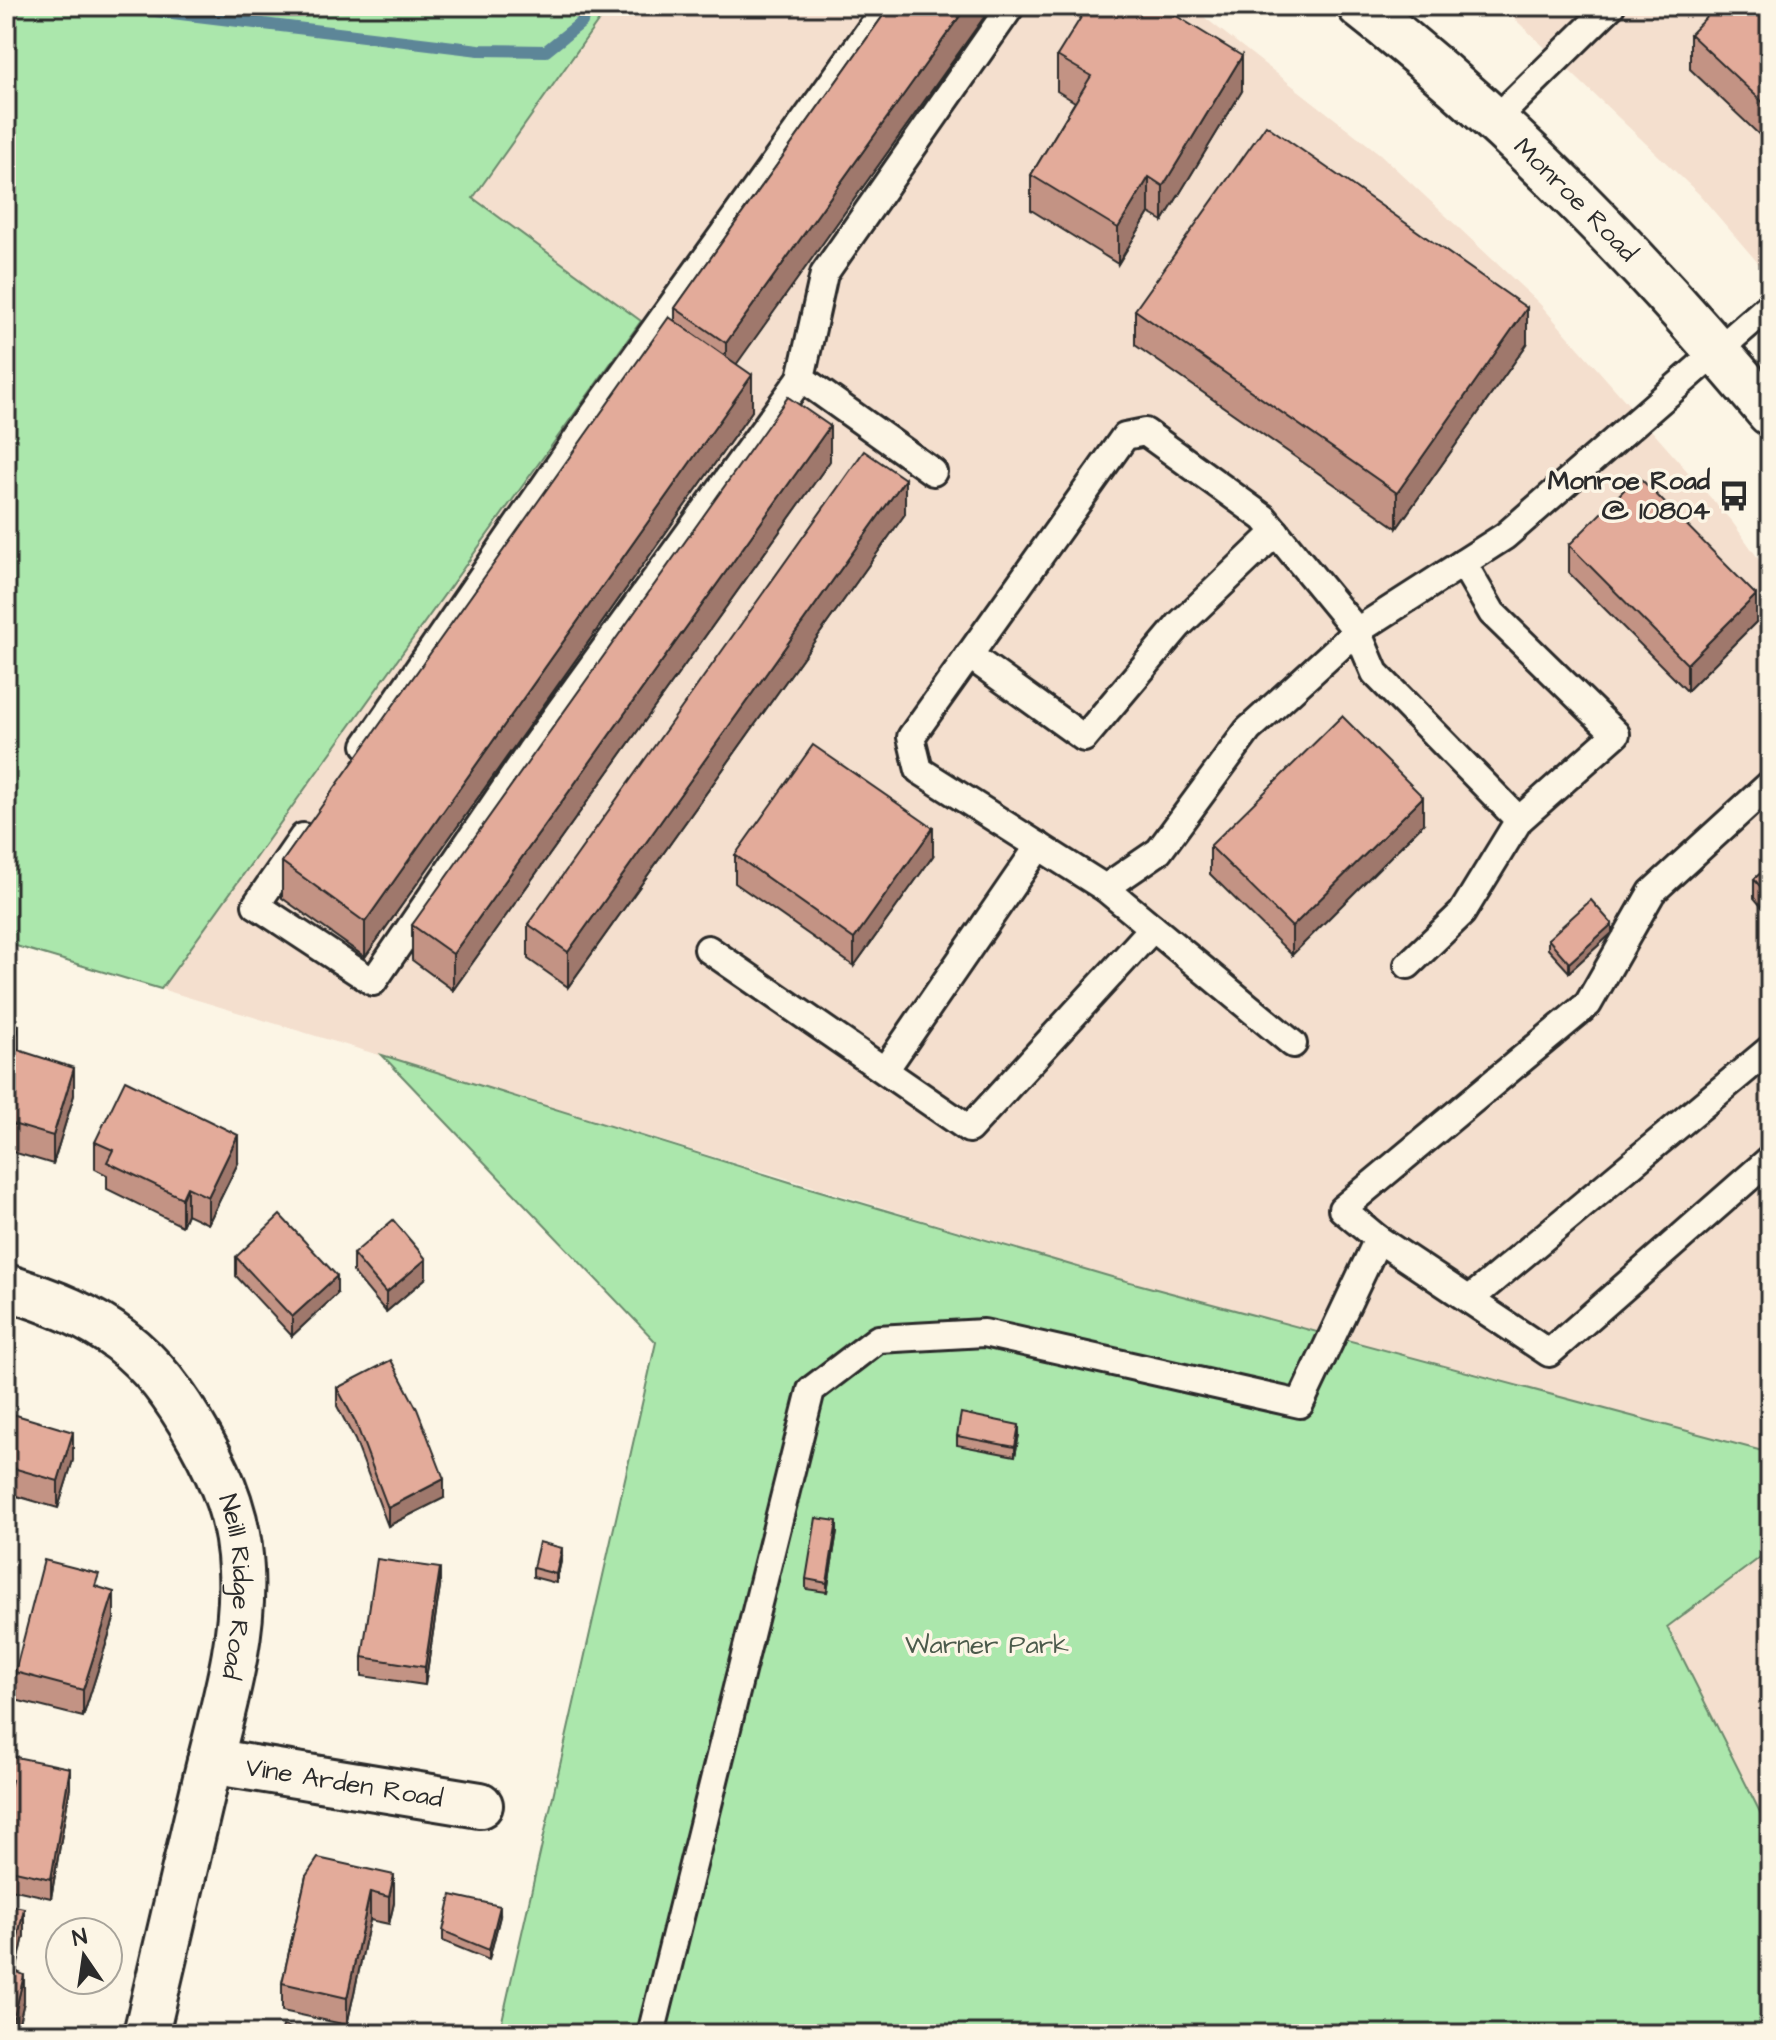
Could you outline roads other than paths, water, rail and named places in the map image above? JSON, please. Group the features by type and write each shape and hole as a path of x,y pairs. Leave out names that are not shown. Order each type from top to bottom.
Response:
{"street":[{"name":"Monroe Road","path":"1360,6 1435,65 1616,239 1770,413"},
{"name":"Neill Ridge Road","path":"6,1287 80,1314 116,1336 149,1363 174,1393 222,1478 232,1503 241,1585 232,1665 146,2034"},
{"name":"Vine Arden Road","path":"210,1761 480,1805"}],"lane":[{"path":"353,763 594,414 887,6"},
{"path":"318,815 256,905 373,982 530,752 801,378 824,274 1011,6"},
{"path":"1495,120 1611,6"},
{"path":"1105,888 1159,851 1248,730 1357,631 1505,536 1770,305"},
{"path":"801,378 933,472"},
{"path":"1293,1044 1105,888 919,770 911,737 1125,436 1145,432 1264,518 1357,631 1375,673 1519,820"},
{"path":"969,655 1084,738 1179,625 1276,532"},
{"path":"1408,965 1462,913 1519,820 1616,734 1492,613 1463,563"},
{"path":"1770,784 1652,892 1588,1004 1342,1209 1378,1239 1549,1353 1770,1159"},
{"path":"885,1070 1039,846"},
{"path":"708,949 969,1129 1153,928"},
{"path":"1470,1299 1770,1049"},
{"path":"651,2034 811,1390 878,1339 984,1333 1300,1404 1378,1239"}],"waterway":[{"path":"6,10 21,6"},
{"path":"114,6 479,50 546,51 582,22 587,6"}],"place":[{"name":"Monroe Road @ 10804","path":"1734,496"}],"park label":[{"name":"Warner Park","path":"987,1645"}]}
